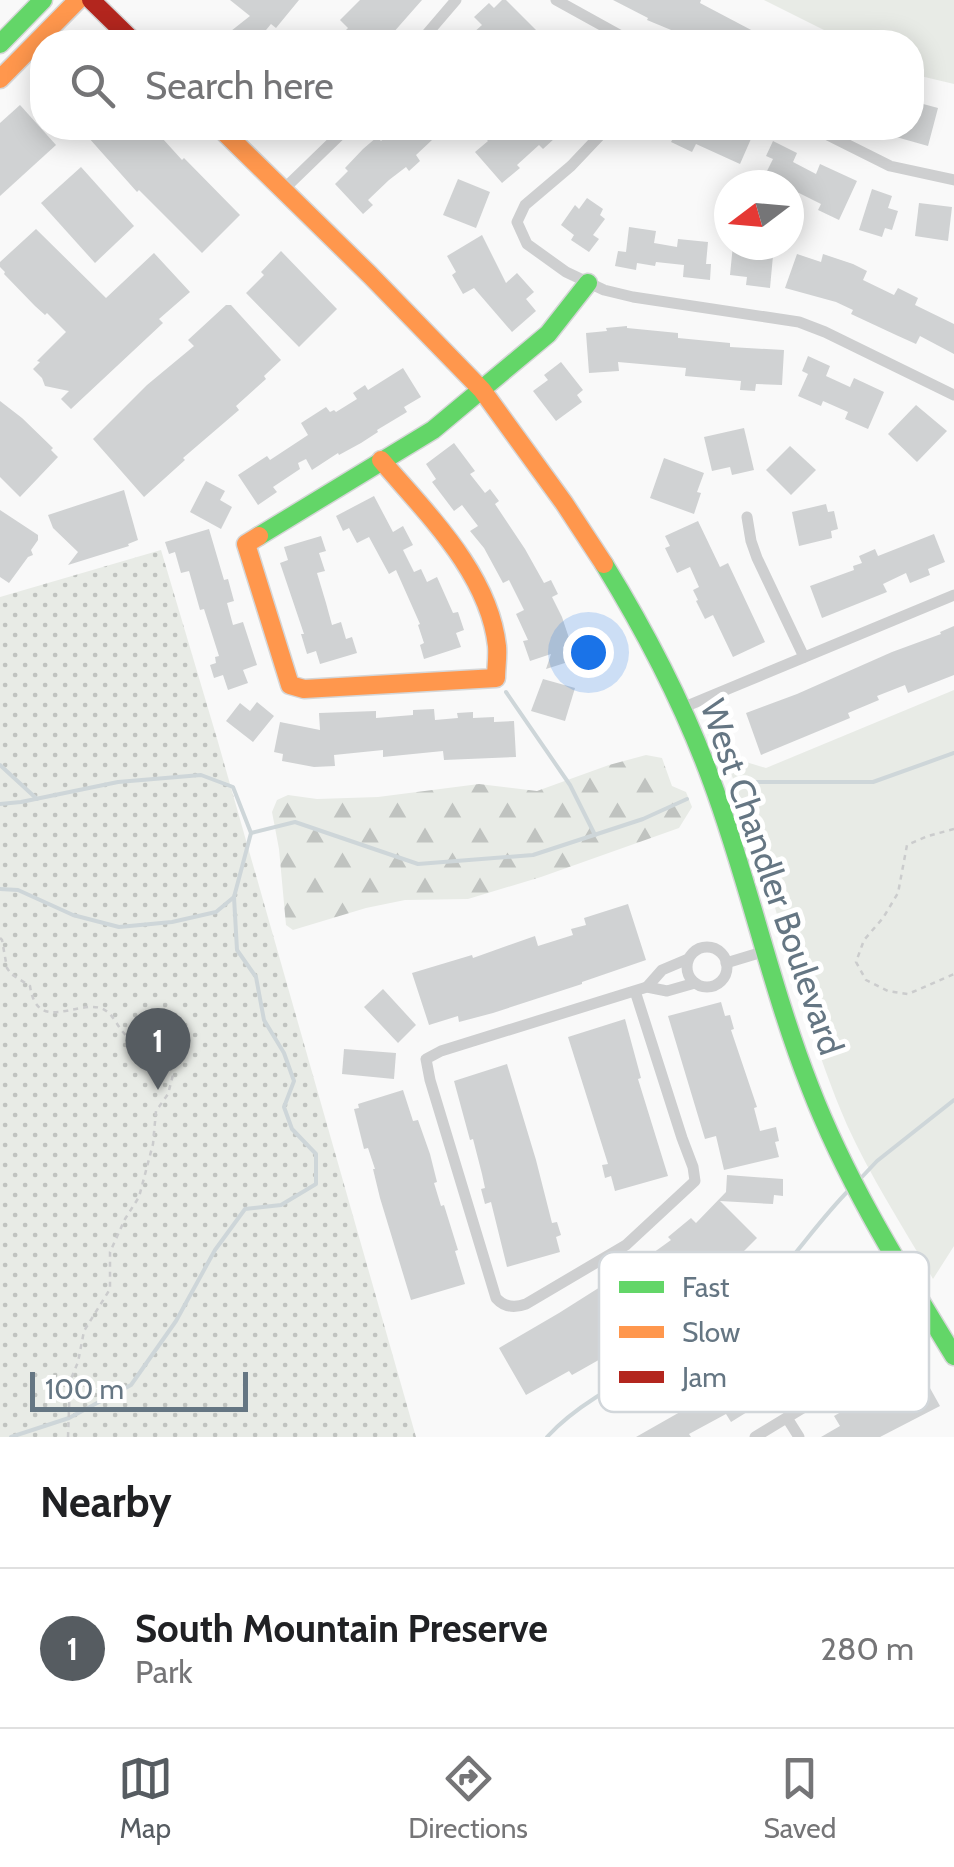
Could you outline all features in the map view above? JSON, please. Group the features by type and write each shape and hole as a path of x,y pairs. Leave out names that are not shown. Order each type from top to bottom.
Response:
{"main road":[{"path":"0,44 43,0"},
{"path":"48,30 78,0"},
{"path":"91,0 122,30"},
{"path":"0,79 30,49"},
{"name":"West Chandler Boulevard","path":"232,140 481,390 606,564 682,708 711,775 788,1027 810,1086 846,1172 892,1252"},
{"path":"381,460 446,539 480,591 499,659 496,678 304,688 290,685 246,544 381,460 432,430 548,334 588,284"},
{"name":"West Chandler Boulevard","path":"929,1314 954,1356"}],"street":[{"path":"430,30 456,0"},
{"path":"556,0 610,30"},
{"path":"283,190 335,140"},
{"path":"596,140 525,205 516,222 527,244 566,272 604,290 634,297 800,322 954,394"},
{"path":"838,140 890,166 954,180"},
{"path":"747,517 757,558 804,658"},
{"path":"682,708 954,594"},
{"path":"599,1261 519,1307 496,1298 426,1059 641,989 667,991 695,984 718,984 725,975 726,963 720,952 708,947 696,950 688,960 662,970 641,989"},
{"path":"726,963 766,951"},
{"path":"688,960 687,970 695,984"},
{"path":"614,1252 692,1185 696,1174 682,1138 641,989"},
{"path":"929,1330 936,1326"},
{"path":"754,1437 796,1412"},
{"path":"786,1418 798,1437"}],"path":[{"path":"954,830 908,845 898,893 884,918 864,940 856,962 866,980 888,991 908,994 954,974"},
{"path":"0,938 7,968 30,986 32,1001 38,1006 59,1013 90,1007 107,1011 129,1039 163,1056 173,1075 168,1094 156,1111 153,1144 139,1196 110,1252 110,1289 84,1331 70,1381 68,1437"}],"green space":[{"path":"764,0 954,0 954,84 924,77 924,30 824,30"},
{"path":"161,550 416,1437 0,1437 0,597"},
{"path":"954,690 954,1246 933,1279 929,1252 917,1252 866,1164 829,1081 729,768 746,762 766,768"},
{"path":"646,755 662,758 672,786 686,792 692,807 679,828 468,899 405,900 293,930 286,925 272,812 277,800 288,795 317,799 378,797 479,784 537,791"}],"building":[{"path":"230,0 299,0 276,28 271,24 266,30 232,30 250,16"},
{"path":"360,0 422,0 396,30 346,30 340,20"},
{"path":"506,0 536,30 476,30 482,25 474,17 489,3 494,8"},
{"path":"613,0 701,0 700,3 751,30 671,30"},
{"path":"924,104 938,108 928,146 907,140 924,140"},
{"path":"20,105 30,116 30,140 52,140 56,145 0,196 0,123"},
{"path":"91,140 164,140 240,215 202,253 137,192"},
{"path":"374,140 432,140 416,155 420,161 409,171 406,167 368,200 373,205 363,214 335,184 363,149"},
{"path":"553,140 543,149 539,145 502,183 475,152 488,141"},
{"path":"750,140 740,164 696,144 692,152 671,142"},
{"path":"773,141 797,153 793,162 816,174 820,164 857,181 839,220 818,210 821,204 804,196 804,170 768,170 773,159 766,156"},
{"path":"81,167 134,226 95,263 41,203"},
{"path":"458,179 490,192 476,228 443,215"},
{"path":"872,189 892,196 888,208 898,211 892,230 885,228 882,237 859,230"},
{"path":"587,198 603,209 600,215 605,219 593,235 599,239 589,252 571,240 574,235 561,225 575,205 579,209"},
{"path":"919,203 952,207 948,241 915,236"},
{"path":"629,227 656,231 654,243 677,247 678,239 708,242 706,264 711,264 710,280 683,277 684,265 637,263 636,270 615,266 618,251 626,252"},
{"path":"36,229 106,298 154,253 190,292 159,319 163,323 71,409 61,399 69,391 45,386 33,369 66,332 35,306 0,267 0,262"},
{"path":"482,235 506,283 517,273 534,292 526,299 536,311 512,332 474,288 463,294 452,275 456,272 447,256"},
{"path":"281,251 337,309 299,347 246,293"},
{"path":"823,254 853,264 867,271 863,280 894,295 898,288 918,298 915,305 954,324 954,354 920,336 916,344 851,314 853,310 836,302 785,288 795,260 804,260 804,256 821,262"},
{"path":"732,260 773,260 770,288 746,285 747,277 730,275"},
{"path":"226,305 231,305 281,360 236,406 239,410 144,497 93,439 147,385 194,346 188,340"},
{"path":"627,326 678,333 678,338 730,343 730,347 784,350 782,385 756,384 755,391 740,390 741,381 685,376 686,368 618,362 619,371 589,373 586,333"},
{"path":"808,356 830,366 826,376 850,387 854,378 884,392 868,429 845,419 848,412 798,396 808,374 802,371"},
{"path":"561,362 583,390 577,395 582,402 556,421 533,391 548,380 544,375"},
{"path":"403,368 421,397 404,407 407,412 312,470 306,459 298,463 300,469 273,487 277,492 258,505 238,475 308,435 301,423 326,407 336,412 357,399 353,393 365,385 368,390"},
{"path":"0,401 22,418 58,457 20,497 0,477"},
{"path":"916,405 947,431 917,462 888,434"},
{"path":"744,428 754,470 732,475 730,467 712,471 704,437"},
{"path":"454,443 475,471 470,474 485,493 490,489 499,501 495,504 544,583 551,580 558,594 552,597 571,644 563,647 568,662 546,669 551,654 530,661 523,641 528,640 516,614 524,610 509,580 503,583 470,531 478,526 462,505 454,511 432,482 436,479 426,464"},
{"path":"790,446 816,470 791,495 766,470"},
{"path":"664,458 704,473 694,514 650,498"},
{"path":"206,481 225,491 220,500 232,507 221,529 190,512"},
{"path":"124,490 138,540 68,565 78,552 53,528 48,515"},
{"path":"374,496 393,532 403,526 413,545 403,550 414,572 421,569 427,582 437,577 453,613 458,612 464,630 456,633 461,647 424,659 420,624 396,570 389,574 369,537 357,543 349,528 343,531 336,516"},
{"path":"826,504 828,512 834,511 838,529 831,531 832,538 799,546 792,512"},
{"path":"0,510 38,535 31,550 33,555 9,583 0,577"},
{"path":"698,521 720,567 728,563 765,642 733,657 713,615 705,619 696,601 693,590 699,587 690,567 677,573 665,548 670,546 665,536"},
{"path":"209,529 234,601 227,603 233,625 243,622 257,665 243,670 248,683 228,690 223,675 214,678 210,665 219,656 189,571 181,573 175,552 169,554 165,542"},
{"path":"934,534 945,562 928,569 930,575 910,583 906,573 883,584 887,592 822,618 810,586 854,570 853,566 862,563 859,556 875,549 878,556"},
{"path":"321,536 326,551 319,553 325,571 317,573 332,625 341,622 346,639 352,637 357,653 320,664 316,651 307,654 280,563 288,560 284,547"},
{"path":"954,626 954,675 908,693 905,685 877,696 879,700 848,713 850,718 761,755 746,713"},
{"path":"543,679 575,688 565,721 531,711"},
{"path":"257,702 274,716 253,742 226,721 240,703 250,711"},
{"path":"434,709 435,720 473,712 473,718 514,721 516,757 444,760 443,751 383,757 383,750 334,755 335,766 314,767 282,761 283,754 274,752 280,722 320,730 319,713 376,711 376,718"},
{"path":"628,904 646,960 493,1013 459,1022 458,1016 429,1025 412,973 472,955 473,958 535,936 538,946 573,935 571,929 586,925 584,918"},
{"path":"383,989 416,1025 398,1043 364,1007"},
{"path":"721,1002 725,1016 730,1015 734,1029 731,1030 757,1107 754,1108 760,1131 776,1127 779,1141 775,1142 779,1157 724,1170 716,1136 705,1139 668,1016"},
{"path":"625,1019 641,1078 638,1079 668,1176 615,1191 611,1176 605,1178 602,1165 608,1164 568,1037"},
{"path":"344,1049 396,1053 394,1079 342,1074"},
{"path":"507,1064 552,1223 557,1222 561,1235 556,1237 560,1252 507,1267 491,1202 485,1204 482,1174 454,1081"},
{"path":"403,1090 430,1154 437,1182 434,1183 458,1250 455,1251 465,1284 411,1300 354,1109 359,1108 358,1104"},
{"path":"727,1175 783,1179 783,1196 774,1195 773,1204 720,1201 757,1238 743,1252 654,1252 691,1218 696,1223 726,1192"},
{"path":"599,1288 599,1360 526,1395 499,1348"},
{"path":"929,1386 940,1406 929,1412"},
{"path":"680,1412 747,1412 731,1422 726,1414 689,1434 691,1437 636,1437"},
{"path":"841,1412 928,1412 880,1437 821,1437 840,1426 834,1416"}],"waterway":[{"path":"506,692 570,785 595,835"},
{"path":"746,782 873,782 954,753"},
{"path":"0,765 37,799"},
{"path":"0,804 118,782 201,775 233,787 251,833 295,822 418,864 533,855 643,819 687,799"},
{"path":"0,889 18,890 73,915 119,927 172,922 216,912 234,897 251,833"},
{"path":"11,1437 69,1418 131,1385 245,1209 281,1205 316,1184 316,1154 292,1129 284,1107 294,1081 284,1053 264,1020 256,977 237,950 234,897"},
{"path":"860,1179 954,1100"},
{"path":"796,1252 850,1189"},
{"path":"547,1437 599,1396"}],"traffic: fast":[{"path":"0,44 43,0"},
{"path":"259,536 433,430 548,334 588,283"},
{"path":"604,564 664,670 701,753 796,1050 841,1157 892,1252"},
{"path":"929,1314 954,1356"}],"traffic: slow":[{"path":"48,30 78,0"},
{"path":"0,79 30,49"},
{"path":"232,140 482,390 604,564"},
{"path":"259,536 246,544 290,685 304,689 496,678 497,646 492,619 469,569 381,460"}],"traffic: jam":[{"path":"91,0 122,30"}],"place":[{"name":"South Mountain Preserve","path":"158,1090"}]}
